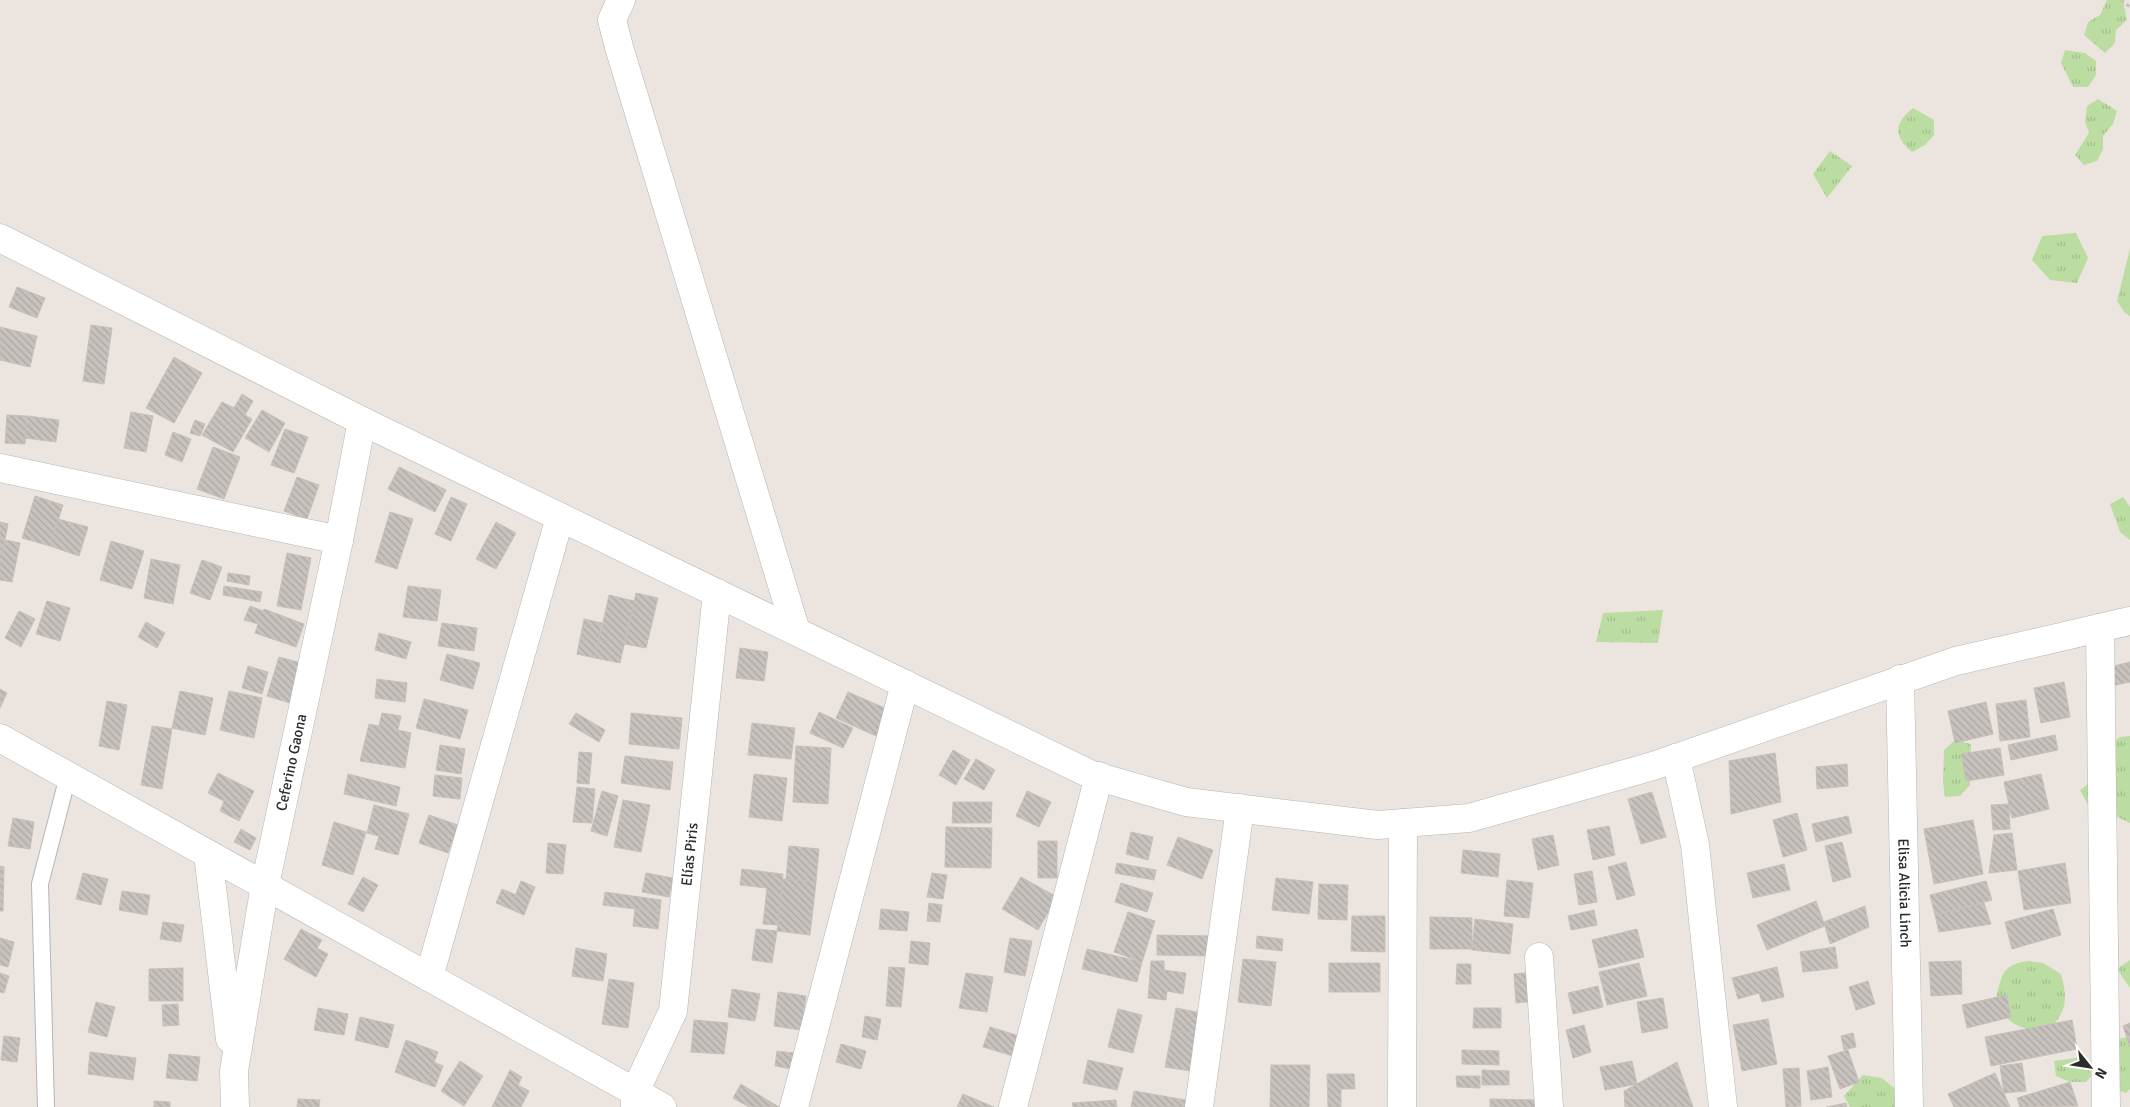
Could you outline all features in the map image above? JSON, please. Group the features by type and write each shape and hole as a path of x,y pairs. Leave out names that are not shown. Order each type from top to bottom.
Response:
{"street":[{"path":"621,0 612,20 619,47 796,631"},
{"path":"0,238 362,421 1092,775 1186,802 1378,825 1469,818 1676,758 1956,661 2130,621"},
{"name":"Ceferino Gaona","path":"234,1107 234,1071 264,885 339,540 362,421"},
{"path":"0,468 339,540"},
{"path":"429,977 560,517"},
{"name":"Elías Piris","path":"635,1099 673,1011 717,593"},
{"path":"2100,628 2106,1107"},
{"name":"Elisa Alicia Linch","path":"1900,679 1909,1107"},
{"path":"794,1107 905,684"},
{"path":"0,738 429,977 635,1099 662,1107"},
{"path":"1676,758 1695,845 1722,1107"},
{"path":"1013,1107 1099,776"},
{"path":"1200,1107 1240,808"},
{"path":"1402,1107 1403,823"},
{"path":"208,854 234,1071"},
{"path":"1539,957 1549,1107"}],"lane":[{"path":"46,1107 40,884 68,776"}],"path":[{"path":"2121,0 2130,7"}],"green space":[{"path":"2107,0 2123,0 2127,20 2116,30 2115,43 2105,53 2084,35 2088,22 2100,15"},
{"path":"2065,50 2085,53 2096,61 2096,75 2088,87 2073,87 2061,63"},
{"path":"2098,99 2117,111 2113,124 2103,136 2103,149 2097,161 2084,165 2075,155 2089,133 2085,121 2087,106"},
{"path":"1913,108 1934,120 1934,135 1925,145 1912,152 1901,140 1898,130 1902,119"},
{"path":"1830,151 1852,166 1827,198 1813,174"},
{"path":"2076,233 2088,258 2077,283 2050,280 2032,260 2042,236"},
{"path":"2130,249 2130,316 2125,313 2117,301"},
{"path":"2123,497 2130,507 2130,540 2120,532 2110,504"},
{"path":"1663,610 1658,643 1596,642 1603,613"},
{"path":"2130,736 2130,823 2087,803 2080,790 2104,772 2108,745 2120,737"},
{"path":"1955,740 1971,744 1970,785 1960,796 1945,797 1943,781 1944,750"},
{"path":"2130,960 2130,988 2117,969"},
{"path":"2028,961 2043,963 2061,974 2065,991 2064,1005 2059,1018 2047,1032 2030,1030 2016,1025 2005,1017 1995,1003 2003,974 2012,965"},
{"path":"2130,1037 2130,1089 2126,1093 2110,1087 2110,1040"},
{"path":"2084,1057 2096,1071 2086,1082 2070,1082 2056,1076 2054,1061"},
{"path":"1863,1075 1882,1078 1905,1097 1900,1107 1850,1107 1844,1096"}],"building":[{"path":"17,287 45,298 37,318 9,307"},
{"path":"91,325 112,328 104,384 83,381"},
{"path":"0,327 37,336 30,367 0,360"},
{"path":"174,357 202,373 174,423 146,408"},
{"path":"242,394 253,401 245,415 252,419 233,452 202,435 222,402 234,408"},
{"path":"262,410 285,423 269,452 245,438"},
{"path":"131,412 153,416 146,452 124,448"},
{"path":"7,415 27,416 25,444 5,443"},
{"path":"28,416 59,420 56,442 25,438"},
{"path":"195,420 205,424 200,436 190,433"},
{"path":"285,429 308,437 294,473 271,465"},
{"path":"173,432 191,439 182,462 165,455"},
{"path":"213,447 240,457 224,499 197,489"},
{"path":"399,467 446,490 435,512 388,489"},
{"path":"297,477 319,485 307,519 284,511"},
{"path":"35,496 63,505 50,546 22,538"},
{"path":"451,497 467,504 451,541 435,534"},
{"path":"390,512 413,519 397,569 375,562"},
{"path":"58,519 88,527 79,556 50,546"},
{"path":"0,522 8,524 2,555 0,554"},
{"path":"496,522 516,533 496,569 476,559"},
{"path":"5,540 20,543 12,582 0,580 0,554 2,555"},
{"path":"111,541 144,551 132,589 100,580"},
{"path":"287,553 311,558 301,610 277,606"},
{"path":"151,559 180,565 173,604 144,598"},
{"path":"202,560 222,567 210,600 190,593"},
{"path":"228,573 250,576 249,585 227,581"},
{"path":"224,586 262,592 260,602 223,595"},
{"path":"408,586 441,590 437,621 403,617"},
{"path":"636,593 658,598 646,648 625,644"},
{"path":"609,595 634,601 620,663 595,658"},
{"path":"47,601 70,608 60,641 36,634"},
{"path":"250,606 263,611 264,609 304,624 296,647 255,633 258,624 244,620"},
{"path":"19,611 35,619 21,647 5,638"},
{"path":"584,619 602,623 595,658 577,654"},
{"path":"146,622 165,633 157,648 138,637"},
{"path":"442,623 477,628 474,651 438,646"},
{"path":"379,633 411,642 406,659 375,650"},
{"path":"740,648 768,652 764,681 736,678"},
{"path":"447,654 480,663 473,689 440,680"},
{"path":"279,657 301,663 290,703 267,696"},
{"path":"2130,662 2130,682 2106,687 2102,669"},
{"path":"248,666 268,672 262,694 242,688"},
{"path":"377,679 407,683 405,702 375,698"},
{"path":"2064,682 2070,717 2041,723 2034,688"},
{"path":"0,689 7,693 0,708"},
{"path":"180,691 213,698 205,735 172,728"},
{"path":"229,691 262,698 254,738 220,730"},
{"path":"848,692 887,709 876,736 836,718"},
{"path":"424,699 468,710 460,739 416,728"},
{"path":"2026,700 2030,737 2000,741 1996,704"},
{"path":"107,701 127,705 119,750 99,746"},
{"path":"1986,702 1993,734 1955,743 1948,711"},
{"path":"819,712 853,728 843,748 810,733"},
{"path":"382,713 401,716 398,730 411,733 405,768 360,761 369,724 379,726"},
{"path":"576,713 605,730 599,742 569,724"},
{"path":"631,713 682,718 679,749 629,744"},
{"path":"752,723 795,728 791,759 748,755"},
{"path":"152,726 172,729 162,789 141,785"},
{"path":"2055,735 2058,750 2011,760 2008,745"},
{"path":"440,745 465,749 461,774 436,770"},
{"path":"796,746 831,748 828,804 793,802"},
{"path":"2000,748 2004,775 1966,781 1961,754"},
{"path":"953,750 970,760 956,785 939,775"},
{"path":"579,752 592,753 589,784 577,783"},
{"path":"1775,753 1781,802 1731,814 1729,761"},
{"path":"625,756 673,762 670,790 621,783"},
{"path":"976,759 995,770 984,790 964,779"},
{"path":"1847,764 1848,786 1817,789 1816,767"},
{"path":"218,773 254,791 239,821 220,811 224,801 208,793"},
{"path":"348,774 400,787 396,806 344,794"},
{"path":"754,774 787,778 782,821 749,817"},
{"path":"2041,774 2049,809 2012,818 2004,782"},
{"path":"435,775 462,778 460,799 433,796"},
{"path":"577,787 595,789 592,823 573,822"},
{"path":"602,791 618,796 607,836 591,831"},
{"path":"1027,791 1051,802 1039,827 1016,816"},
{"path":"1652,792 1666,837 1641,844 1628,799"},
{"path":"623,800 650,805 641,852 614,847"},
{"path":"953,802 992,802 991,823 952,823"},
{"path":"2009,804 2010,829 1993,830 1991,805"},
{"path":"374,805 409,814 398,855 375,849 379,836 367,833"},
{"path":"1797,813 1807,850 1783,857 1773,820"},
{"path":"429,815 458,825 448,853 419,843"},
{"path":"1848,816 1852,833 1816,842 1812,824"},
{"path":"13,818 34,822 30,849 8,846"},
{"path":"1973,820 1983,874 1934,884 1924,829"},
{"path":"334,822 366,832 353,875 322,865"},
{"path":"1609,826 1615,855 1593,860 1587,830"},
{"path":"946,827 992,828 991,868 945,867"},
{"path":"241,829 256,838 250,850 234,842"},
{"path":"1131,832 1153,837 1148,860 1126,854"},
{"path":"2012,833 2017,870 1989,873 1994,835"},
{"path":"1553,835 1559,865 1538,870 1532,839"},
{"path":"1178,837 1213,850 1202,879 1167,865"},
{"path":"1038,841 1057,841 1057,878 1038,878"},
{"path":"1842,842 1851,877 1833,882 1825,846"},
{"path":"548,843 566,845 563,874 546,873"},
{"path":"789,846 819,849 816,882 786,879"},
{"path":"1463,850 1500,854 1498,877 1461,873"},
{"path":"1626,862 1635,895 1617,900 1608,867"},
{"path":"1117,863 1156,870 1154,880 1115,873"},
{"path":"2065,863 2071,903 2024,910 2018,871"},
{"path":"1784,864 1790,890 1753,898 1747,873"},
{"path":"0,866 4,867 3,911 0,911"},
{"path":"742,869 783,874 778,925 763,924 767,888 740,885"},
{"path":"1592,871 1597,902 1579,905 1574,874"},
{"path":"83,873 108,879 101,905 76,899"},
{"path":"646,873 673,878 669,897 642,892"},
{"path":"932,873 947,875 943,899 927,897"},
{"path":"363,877 378,885 363,912 348,904"},
{"path":"1021,877 1057,897 1038,930 1002,909"},
{"path":"1276,878 1313,882 1309,914 1272,910"},
{"path":"783,879 816,882 810,935 777,931"},
{"path":"1507,880 1533,883 1529,918 1504,916"},
{"path":"521,881 535,887 524,915 510,909"},
{"path":"1986,881 1992,900 1935,915 1930,895"},
{"path":"1121,883 1153,893 1147,912 1115,902"},
{"path":"1319,884 1348,885 1347,920 1318,919"},
{"path":"502,889 516,895 510,909 496,903"},
{"path":"122,891 150,895 147,915 119,910"},
{"path":"605,892 661,900 660,912 603,905"},
{"path":"1816,901 1825,926 1767,950 1757,925"},
{"path":"929,903 942,905 940,922 927,921"},
{"path":"1984,903 1991,924 1939,932 1935,915"},
{"path":"1865,906 1869,927 1830,944 1824,922"},
{"path":"635,909 660,912 658,929 633,926"},
{"path":"881,909 909,912 907,931 879,929"},
{"path":"2053,909 2061,935 2012,949 2005,922"},
{"path":"1594,910 1597,925 1571,930 1568,916"},
{"path":"1128,912 1155,921 1142,962 1114,952"},
{"path":"1352,916 1385,916 1385,952 1351,951"},
{"path":"1430,917 1472,918 1472,949 1430,949"},
{"path":"1475,919 1513,924 1510,954 1472,950"},
{"path":"163,922 184,925 181,942 160,939"},
{"path":"301,929 322,940 317,948 328,954 316,977 284,959"},
{"path":"756,929 777,931 772,963 752,960"},
{"path":"1637,929 1644,957 1599,968 1592,940"},
{"path":"1157,935 1212,936 1212,956 1157,955"},
{"path":"1257,936 1283,939 1282,951 1256,948"},
{"path":"0,938 14,942 8,967 0,965"},
{"path":"1010,938 1032,941 1025,976 1004,972"},
{"path":"911,941 930,943 928,965 909,963"},
{"path":"1835,947 1838,968 1803,972 1800,952"},
{"path":"576,948 607,954 603,981 572,976"},
{"path":"1087,949 1142,962 1137,982 1082,969"},
{"path":"1243,959 1276,962 1271,1006 1238,1002"},
{"path":"1151,961 1164,961 1164,970 1186,973 1183,994 1167,991 1166,1000 1148,998"},
{"path":"1961,961 1962,994 1931,996 1929,962"},
{"path":"1329,963 1380,963 1380,992 1329,992"},
{"path":"1639,963 1647,996 1607,1005 1599,972"},
{"path":"1457,964 1471,964 1471,984 1456,984"},
{"path":"889,967 905,968 901,1007 886,1006"},
{"path":"1777,967 1784,997 1762,1002 1759,993 1738,999 1732,978"},
{"path":"183,968 183,1001 149,1001 149,969"},
{"path":"1535,972 1537,1001 1516,1003 1514,974"},
{"path":"0,973 9,976 4,993 0,992"},
{"path":"966,973 993,977 987,1012 959,1008"},
{"path":"609,979 634,983 628,1028 602,1024"},
{"path":"1868,981 1875,1004 1856,1010 1849,987"},
{"path":"1598,986 1603,1007 1573,1014 1568,993"},
{"path":"732,989 760,994 755,1021 728,1017"},
{"path":"778,992 806,996 801,1030 774,1026"},
{"path":"2007,995 2011,1017 1967,1028 1962,1005"},
{"path":"1663,998 1668,1028 1642,1033 1637,1002"},
{"path":"96,1002 115,1007 107,1037 88,1032"},
{"path":"178,1004 179,1025 163,1026 162,1005"},
{"path":"318,1008 348,1014 344,1035 314,1030"},
{"path":"1176,1008 1201,1013 1197,1034 1172,1030"},
{"path":"1474,1008 1501,1008 1501,1028 1473,1028"},
{"path":"1118,1009 1142,1015 1133,1053 1108,1047"},
{"path":"865,1016 881,1019 877,1040 862,1037"},
{"path":"360,1017 394,1025 388,1048 355,1040"},
{"path":"1768,1019 1777,1064 1742,1071 1733,1025"},
{"path":"694,1020 728,1023 724,1054 691,1052"},
{"path":"2072,1020 2077,1049 1991,1066 1985,1037"},
{"path":"2130,1023 2130,1047 2123,1026"},
{"path":"1584,1025 1591,1052 1573,1058 1566,1030"},
{"path":"990,1027 1026,1038 1020,1058 983,1047"},
{"path":"1172,1030 1197,1034 1190,1071 1165,1067"},
{"path":"1853,1033 1856,1047 1844,1050 1841,1036"},
{"path":"4,1036 20,1038 17,1062 1,1060"},
{"path":"406,1040 438,1052 426,1084 395,1072"},
{"path":"841,1044 866,1051 861,1069 836,1062"},
{"path":"1462,1050 1499,1051 1499,1065 1462,1064"},
{"path":"1848,1050 1859,1082 1840,1089 1828,1056"},
{"path":"777,1051 794,1053 792,1069 775,1066"},
{"path":"90,1052 136,1058 133,1080 88,1074"},
{"path":"169,1054 200,1057 197,1081 166,1078"},
{"path":"1088,1060 1123,1068 1117,1090 1083,1083"},
{"path":"460,1061 483,1076 464,1106 441,1091"},
{"path":"1632,1061 1637,1084 1605,1090 1600,1067"},
{"path":"434,1062 443,1066 435,1087 426,1084"},
{"path":"1677,1062 1693,1107 1625,1107 1624,1091"},
{"path":"2022,1063 2026,1091 2004,1093 2000,1066"},
{"path":"1271,1065 1310,1065 1309,1107 1270,1107"},
{"path":"1828,1067 1832,1097 1811,1100 1807,1071"},
{"path":"1799,1068 1801,1106 1786,1107 1783,1069"},
{"path":"510,1070 522,1077 518,1085 529,1091 521,1107 492,1107"},
{"path":"1482,1070 1509,1071 1509,1085 1482,1085"},
{"path":"1995,1073 2010,1107 1954,1107 1948,1094"},
{"path":"1327,1074 1354,1074 1355,1089 1341,1089 1341,1107 1328,1107"},
{"path":"1456,1076 1480,1076 1480,1088 1457,1087"},
{"path":"2070,1082 2078,1106 2020,1107 2017,1098"},
{"path":"741,1084 779,1107 749,1107 733,1098"},
{"path":"1134,1091 1191,1101 1190,1107 1131,1107"},
{"path":"963,1094 994,1107 957,1107"},
{"path":"298,1099 320,1100 319,1107 297,1107"},
{"path":"1490,1099 1538,1100 1538,1107 1490,1107"},
{"path":"1116,1100 1117,1107 1073,1107 1072,1103"},
{"path":"154,1101 170,1102 170,1107 154,1107"},
{"path":"1846,1103 1847,1107 1826,1107"}]}
